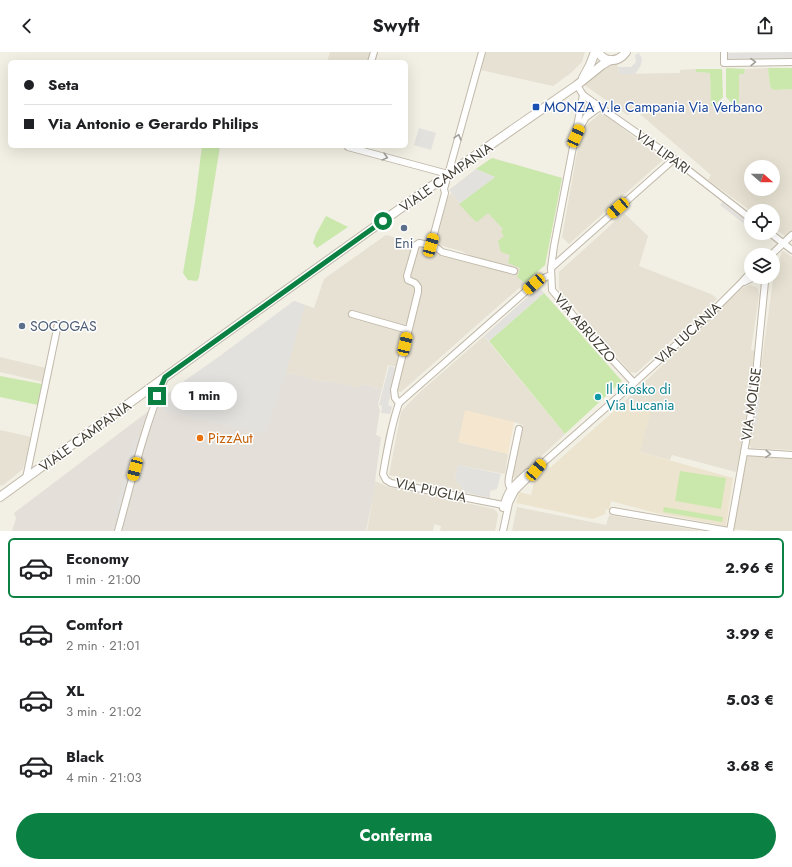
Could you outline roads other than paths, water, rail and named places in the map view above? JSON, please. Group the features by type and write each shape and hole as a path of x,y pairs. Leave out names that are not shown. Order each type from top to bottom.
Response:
{"street":[{"path":"482,52 444,189 445,193 431,245 437,247 442,252 514,271"},
{"path":"596,52 603,58 610,60"},
{"name":"VIALE CAMPANIA","path":"579,84 596,52"},
{"name":"VIALE CAMPANIA","path":"0,497 448,174 579,84 602,65 610,60 620,58 626,52"},
{"path":"724,52 724,63 792,62"},
{"name":"VIA LIPARI","path":"579,84 583,95 674,159 744,214"},
{"path":"576,136 576,128 583,95"},
{"path":"576,136 581,124 600,106"},
{"name":"VIA ABRUZZO","path":"576,136 554,246 551,268 552,290 587,332 634,383"},
{"path":"355,148 448,174"},
{"path":"551,268 674,159"},
{"path":"779,248 792,235"},
{"path":"780,240 792,250"},
{"name":"VIA PUGLIA","path":"431,245 419,243 416,245 407,276 408,280 418,287 394,390 395,398 399,403 395,415 383,474 386,480 391,482 506,506"},
{"path":"399,403 534,284 551,275"},
{"name":"VIA LUCANIA","path":"513,490 533,468 543,463 634,383 711,313 742,282"},
{"name":"VIA MOLISE","path":"729,531 744,452 756,374 765,284"},
{"path":"352,314 408,330"},
{"path":"26,478 58,324"},
{"path":"118,531 138,455 157,396 165,377"},
{"path":"503,531 506,506 505,501 513,490 508,484 519,429"},
{"path":"744,452 792,455"},
{"path":"499,531 506,506"},
{"path":"612,511 729,531"}],"place":[{"name":"MONZA V.le Campania Via Verbano","path":"536,107"},
{"name":"Eni","path":"404,228"},
{"name":"SOCOGAS","path":"22,326"},
{"name":"Il Kiosko di Via Lucania","path":"598,397"},
{"name":"PizzAut","path":"200,438"}]}
